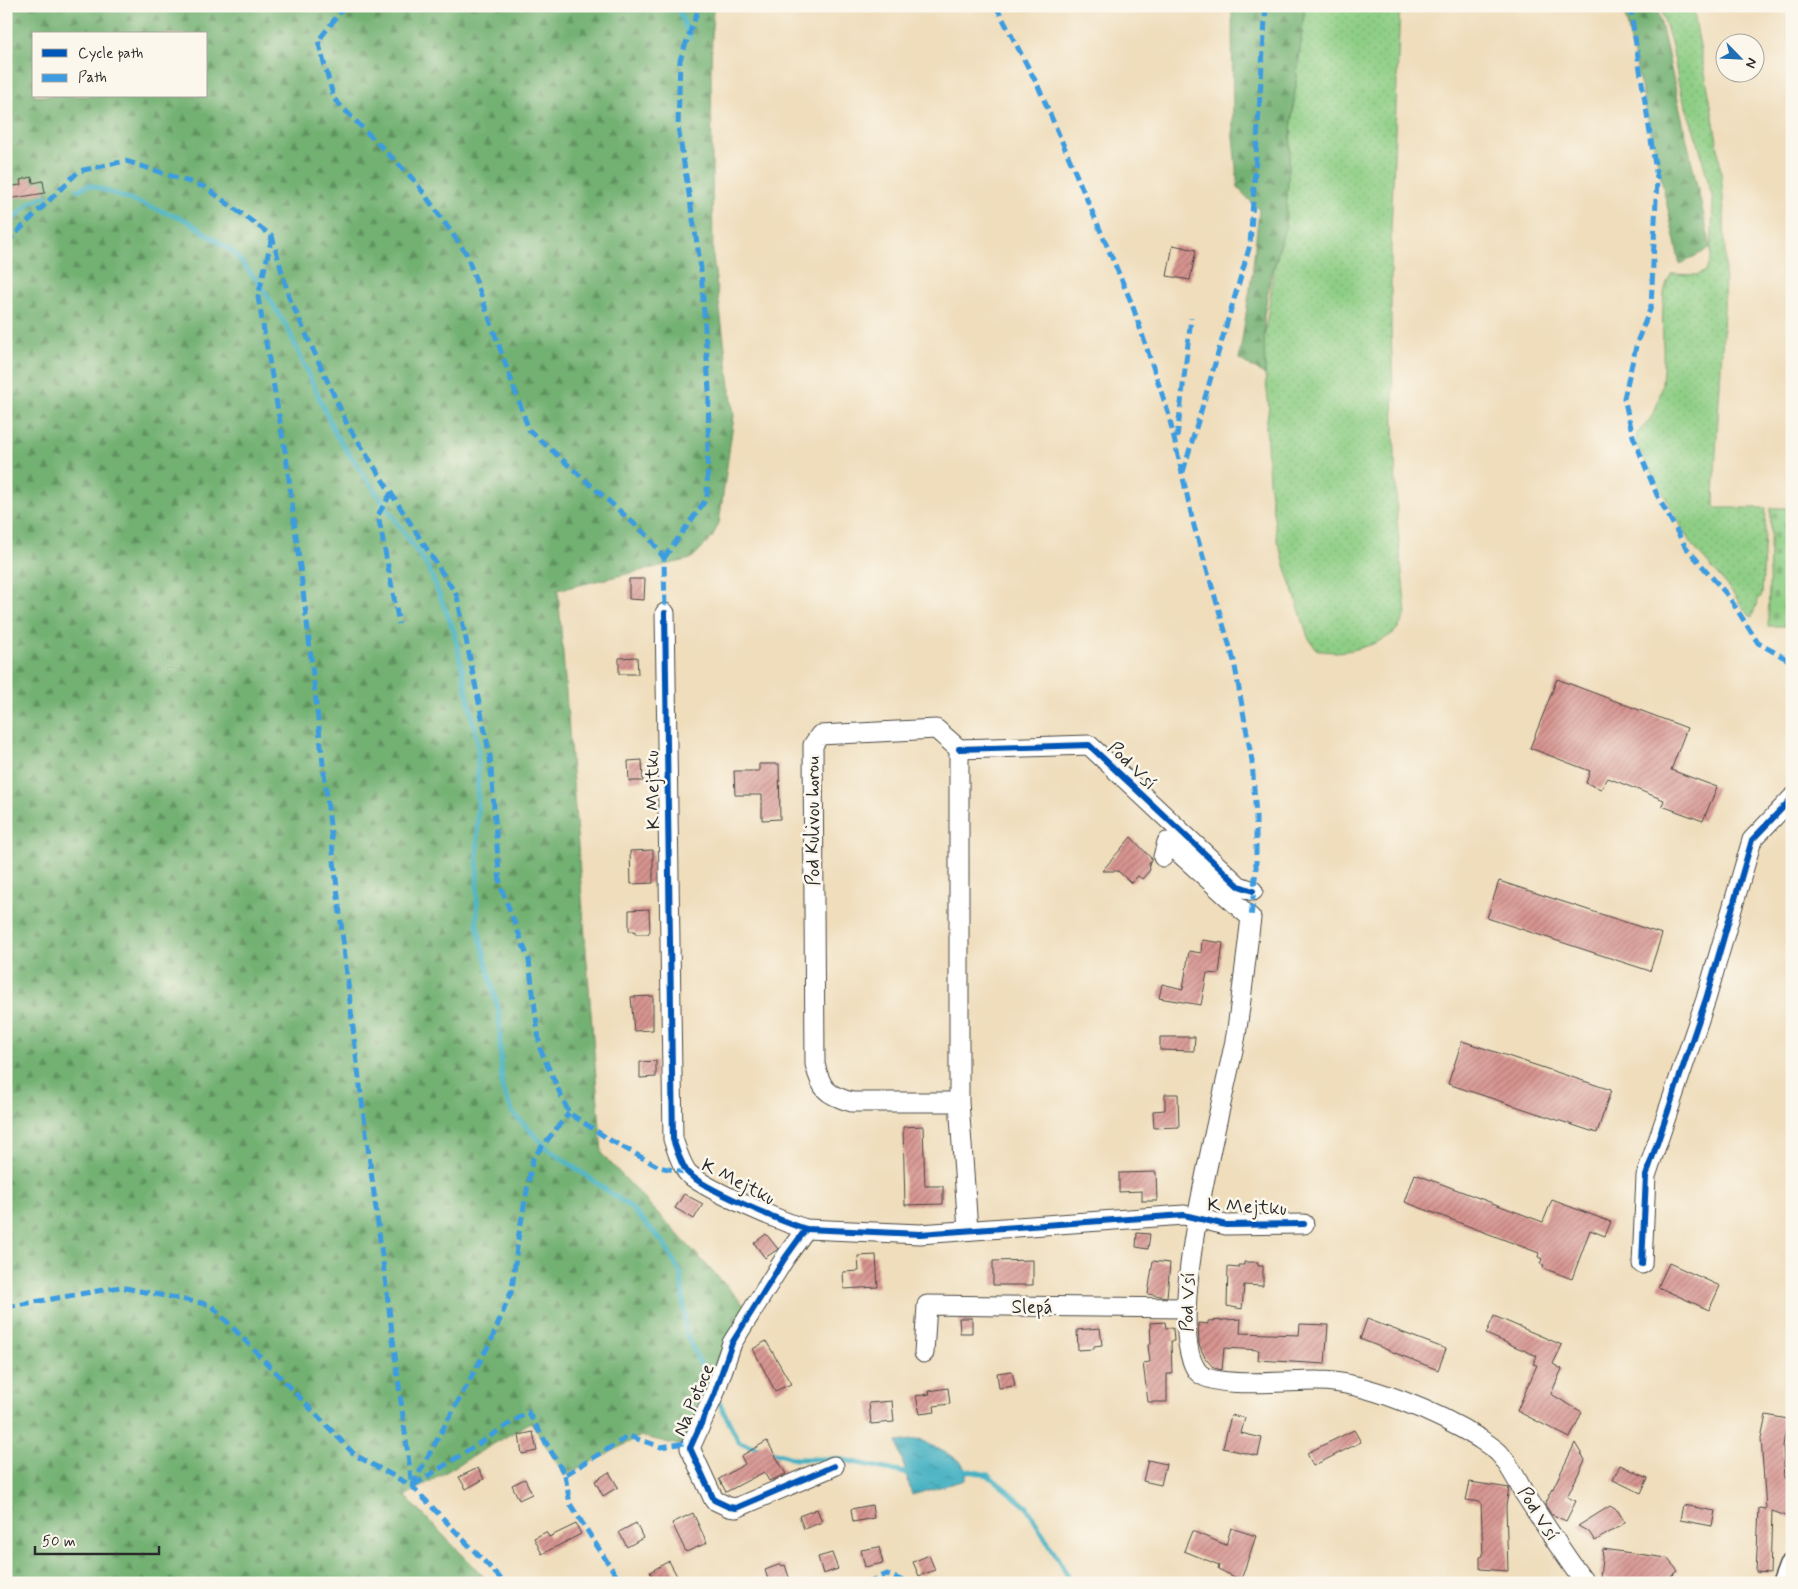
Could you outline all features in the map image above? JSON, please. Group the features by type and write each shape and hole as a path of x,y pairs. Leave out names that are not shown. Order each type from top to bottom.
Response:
{"main road":[{"path":"1786,1583 1792,1567"}],"street":[{"name":"K Mejtku","path":"665,612 673,1139 679,1158 688,1173 702,1183 788,1224 806,1229 920,1234 1184,1215 1226,1225 1304,1224"},
{"name":"Pod Kulivou horou","path":"959,749 936,729 820,734 812,745 815,1064 824,1090 835,1098 852,1102 960,1102"},
{"name":"Pod Vsí","path":"959,749 1089,745 1240,886 1253,891"},
{"path":"959,749 960,1102 968,1230"},
{"path":"1642,1264 1646,1176 1706,999 1752,840 1792,798"},
{"name":"Pod Vsí","path":"1163,857 1167,842 1251,918 1235,1036 1197,1219 1185,1308 1187,1341 1192,1360 1199,1374 1214,1380 1257,1384 1318,1380 1360,1385 1402,1401 1479,1438 1499,1453 1564,1555 1585,1583"},
{"name":"Na Potoce","path":"806,1229 785,1258 732,1343 714,1395 690,1448 714,1500 736,1508 834,1466"},
{"name":"Slepá","path":"924,1353 927,1305 1185,1308"}],"green space":[{"path":"6,6 713,6 711,70 713,257 734,416 719,523 712,538 691,559 558,590 602,1154 749,1310 690,1448 641,1436 565,1476 531,1422 405,1496 490,1583 6,1583"},
{"path":"1232,6 1305,6 1292,118 1285,228 1271,276 1264,315 1265,375 1239,359 1252,275 1259,210 1238,188 1233,137"},
{"path":"1305,6 1400,6 1391,232 1391,329 1397,520 1406,614 1395,632 1382,640 1354,650 1334,652 1316,649 1308,637 1277,540 1269,481 1266,425 1269,407 1265,375 1264,340 1274,269 1285,228 1292,118"},
{"path":"1623,6 1657,6 1711,248 1680,264"},
{"path":"1660,6 1693,6 1718,149 1723,197 1725,275 1714,508 1766,508 1762,595 1757,602 1752,617 1748,615 1728,586 1691,544 1636,444 1637,433 1649,421 1661,391 1663,374 1663,306 1667,282 1672,274 1698,275 1706,271 1711,259 1713,200 1699,146 1679,86 1672,46"},
{"path":"1771,508 1792,508 1792,626 1768,626"}],"water":[{"path":"920,1439 959,1460 967,1471 965,1480 912,1495 897,1442"}],"building":[{"path":"32,177 33,183 43,181 45,193 8,199 6,187 21,185 20,180"},
{"path":"1173,245 1196,250 1190,280 1167,276"},
{"path":"629,579 645,579 644,600 629,599"},
{"path":"637,657 638,674 619,674 619,658"},
{"path":"1557,679 1687,728 1671,770 1717,787 1703,821 1662,806 1664,800 1608,778 1601,789 1586,783 1590,771 1530,748"},
{"path":"642,760 643,781 629,781 628,761"},
{"path":"759,764 779,764 780,819 762,820 762,795 735,795 734,771 759,771"},
{"path":"1131,837 1152,859 1149,863 1150,870 1142,879 1138,876 1131,883 1118,871 1102,871"},
{"path":"653,850 653,883 631,884 630,851"},
{"path":"1499,881 1662,934 1650,971 1487,918"},
{"path":"649,909 650,931 648,934 635,934 635,931 629,931 629,910"},
{"path":"1202,940 1223,943 1219,974 1207,973 1201,1005 1159,998 1162,984 1183,989 1189,951 1201,953"},
{"path":"653,996 653,1030 634,1031 631,997"},
{"path":"1160,1037 1195,1037 1194,1051 1160,1050"},
{"path":"1462,1041 1611,1090 1597,1133 1448,1084"},
{"path":"656,1061 656,1077 640,1078 640,1062"},
{"path":"1165,1094 1178,1094 1179,1127 1154,1128 1153,1111 1165,1110"},
{"path":"923,1126 925,1186 943,1186 943,1204 905,1205 903,1127"},
{"path":"1156,1172 1157,1201 1142,1201 1142,1191 1119,1192 1119,1173"},
{"path":"1415,1174 1543,1222 1552,1200 1611,1222 1605,1236 1590,1230 1572,1279 1543,1268 1544,1265 1540,1264 1542,1259 1538,1257 1539,1253 1405,1202"},
{"path":"684,1194 703,1204 694,1219 675,1208"},
{"path":"1137,1233 1150,1234 1148,1249 1136,1247"},
{"path":"766,1234 778,1249 765,1258 754,1243"},
{"path":"876,1255 878,1287 844,1289 843,1272 859,1271 858,1256"},
{"path":"1033,1260 1033,1285 993,1285 993,1261"},
{"path":"1153,1261 1170,1263 1167,1297 1148,1294"},
{"path":"1244,1262 1258,1262 1258,1266 1263,1266 1263,1286 1244,1285 1242,1309 1227,1306 1228,1267 1239,1268 1239,1265 1244,1265"},
{"path":"1669,1263 1720,1286 1709,1310 1658,1287"},
{"path":"1494,1316 1562,1345 1553,1364 1562,1369 1551,1394 1582,1412 1570,1438 1517,1411 1537,1365 1533,1364 1537,1356 1486,1334"},
{"path":"959,1318 972,1318 972,1333 960,1333"},
{"path":"1241,1319 1240,1333 1299,1335 1300,1324 1328,1325 1325,1364 1258,1360 1259,1350 1224,1348 1222,1370 1214,1368 1205,1358 1199,1344 1198,1323 1208,1324 1208,1321"},
{"path":"1367,1319 1446,1349 1438,1370 1360,1339"},
{"path":"1165,1322 1166,1328 1173,1328 1174,1341 1171,1341 1172,1374 1167,1374 1167,1402 1148,1402 1143,1363 1150,1362 1148,1345 1151,1344 1150,1323"},
{"path":"1100,1328 1102,1345 1094,1346 1094,1349 1078,1350 1077,1330"},
{"path":"766,1341 791,1384 775,1391 753,1349"},
{"path":"1012,1371 1015,1386 999,1388 997,1373"},
{"path":"948,1388 950,1404 934,1406 935,1412 920,1414 916,1396 930,1394 929,1391"},
{"path":"892,1401 894,1422 871,1424 869,1403"},
{"path":"1231,1415 1245,1418 1241,1433 1262,1438 1258,1456 1223,1448"},
{"path":"1766,1415 1788,1419 1783,1446 1785,1478 1789,1477 1792,1502 1792,1518 1772,1511 1770,1573 1756,1572 1759,1508 1766,1509 1761,1438"},
{"path":"1354,1430 1361,1442 1313,1466 1307,1453"},
{"path":"533,1432 537,1451 522,1454 519,1435"},
{"path":"767,1441 786,1474 769,1481 764,1472 726,1492 719,1479 745,1464 741,1456"},
{"path":"1575,1443 1585,1460 1567,1497 1576,1501 1566,1521 1551,1514 1545,1505"},
{"path":"1148,1460 1166,1464 1161,1485 1143,1481"},
{"path":"1620,1465 1648,1478 1641,1493 1613,1480"},
{"path":"478,1468 484,1479 466,1489 459,1477"},
{"path":"609,1472 618,1487 603,1496 595,1481"},
{"path":"525,1479 532,1494 519,1500 512,1485"},
{"path":"1470,1482 1509,1488 1506,1506 1508,1571 1480,1569 1480,1557 1483,1556 1481,1502 1466,1500"},
{"path":"872,1505 874,1518 853,1522 851,1509"},
{"path":"1683,1505 1715,1511 1712,1526 1680,1520"},
{"path":"1610,1506 1618,1511 1625,1523 1595,1541 1589,1532 1578,1526"},
{"path":"817,1509 822,1522 804,1529 799,1516"},
{"path":"693,1513 707,1543 686,1552 672,1523"},
{"path":"636,1523 643,1538 627,1547 619,1532"},
{"path":"576,1524 581,1534 542,1554 534,1538 546,1532 549,1537"},
{"path":"1231,1528 1256,1536 1241,1580 1218,1569 1219,1565 1184,1551 1192,1531 1226,1545"},
{"path":"879,1547 883,1563 865,1567 861,1550"},
{"path":"1603,1549 1667,1558 1678,1571 1664,1582 1650,1581 1648,1583 1600,1578"},
{"path":"832,1553 838,1569 823,1574 818,1557"},
{"path":"929,1555 935,1570 919,1576 913,1562"},
{"path":"669,1561 677,1576 666,1583 656,1583 650,1572"},
{"path":"781,1564 782,1566 785,1565 791,1583 769,1583 765,1570"}],"waterway":[{"path":"6,18 10,6"},
{"path":"677,6 690,37"},
{"path":"77,190 90,185 186,220 233,252 262,287 288,329 336,435 428,567 454,631 478,744 477,925 499,1013 502,1088 513,1113 547,1148 629,1206 663,1242 681,1274 686,1334 711,1386"},
{"path":"6,226 30,203 46,196"},
{"path":"717,1398 739,1442 761,1449"},
{"path":"769,1451 795,1459 839,1459 905,1473 910,1471"},
{"path":"960,1469 988,1475 1027,1507 1072,1583"}],"marked path":[{"path":"345,6 318,41 334,99 415,181 466,253 529,430 649,537 664,558 665,613"},
{"path":"996,6 1038,86 1132,304 1168,412 1194,526 1234,661 1252,761 1256,816 1256,868 1251,918"},
{"path":"1183,472 1250,245 1266,6"},
{"path":"1630,6 1657,178 1651,307 1637,342 1624,398 1633,436 1657,495 1685,546 1729,597 1758,643 1792,662"},
{"path":"664,558 707,498 709,390 701,268 678,127 680,60 699,7"},
{"path":"6,243 79,171 126,161 205,187 272,236 289,297 348,426 457,596 490,756 500,885 529,960 540,1049 569,1113 610,1140 659,1167 688,1173"},
{"path":"272,237 258,297 286,456 308,631 356,1055 412,1486"},
{"path":"1177,438 1191,318"},
{"path":"391,493 378,515 399,624"},
{"path":"412,1486 491,1341 512,1290 518,1239 533,1158 569,1113"},
{"path":"6,1307 120,1287 211,1305 355,1455 412,1486 505,1583"},
{"path":"414,1485 528,1412 565,1475 629,1436 661,1447 691,1442"},
{"path":"565,1475 570,1504 621,1583"},
{"path":"867,1583 887,1574 908,1583"}],"cycle path":[{"path":"665,613 673,1139 687,1172 708,1187 762,1212 806,1229 920,1234 1184,1215 1226,1225 1304,1224"},
{"path":"959,749 1089,745 1239,886 1253,891"},
{"path":"1642,1264 1646,1176 1706,999 1752,840 1792,798"},
{"path":"806,1229 785,1258 732,1343 714,1395 690,1448 714,1500 736,1508 834,1466"}]}
